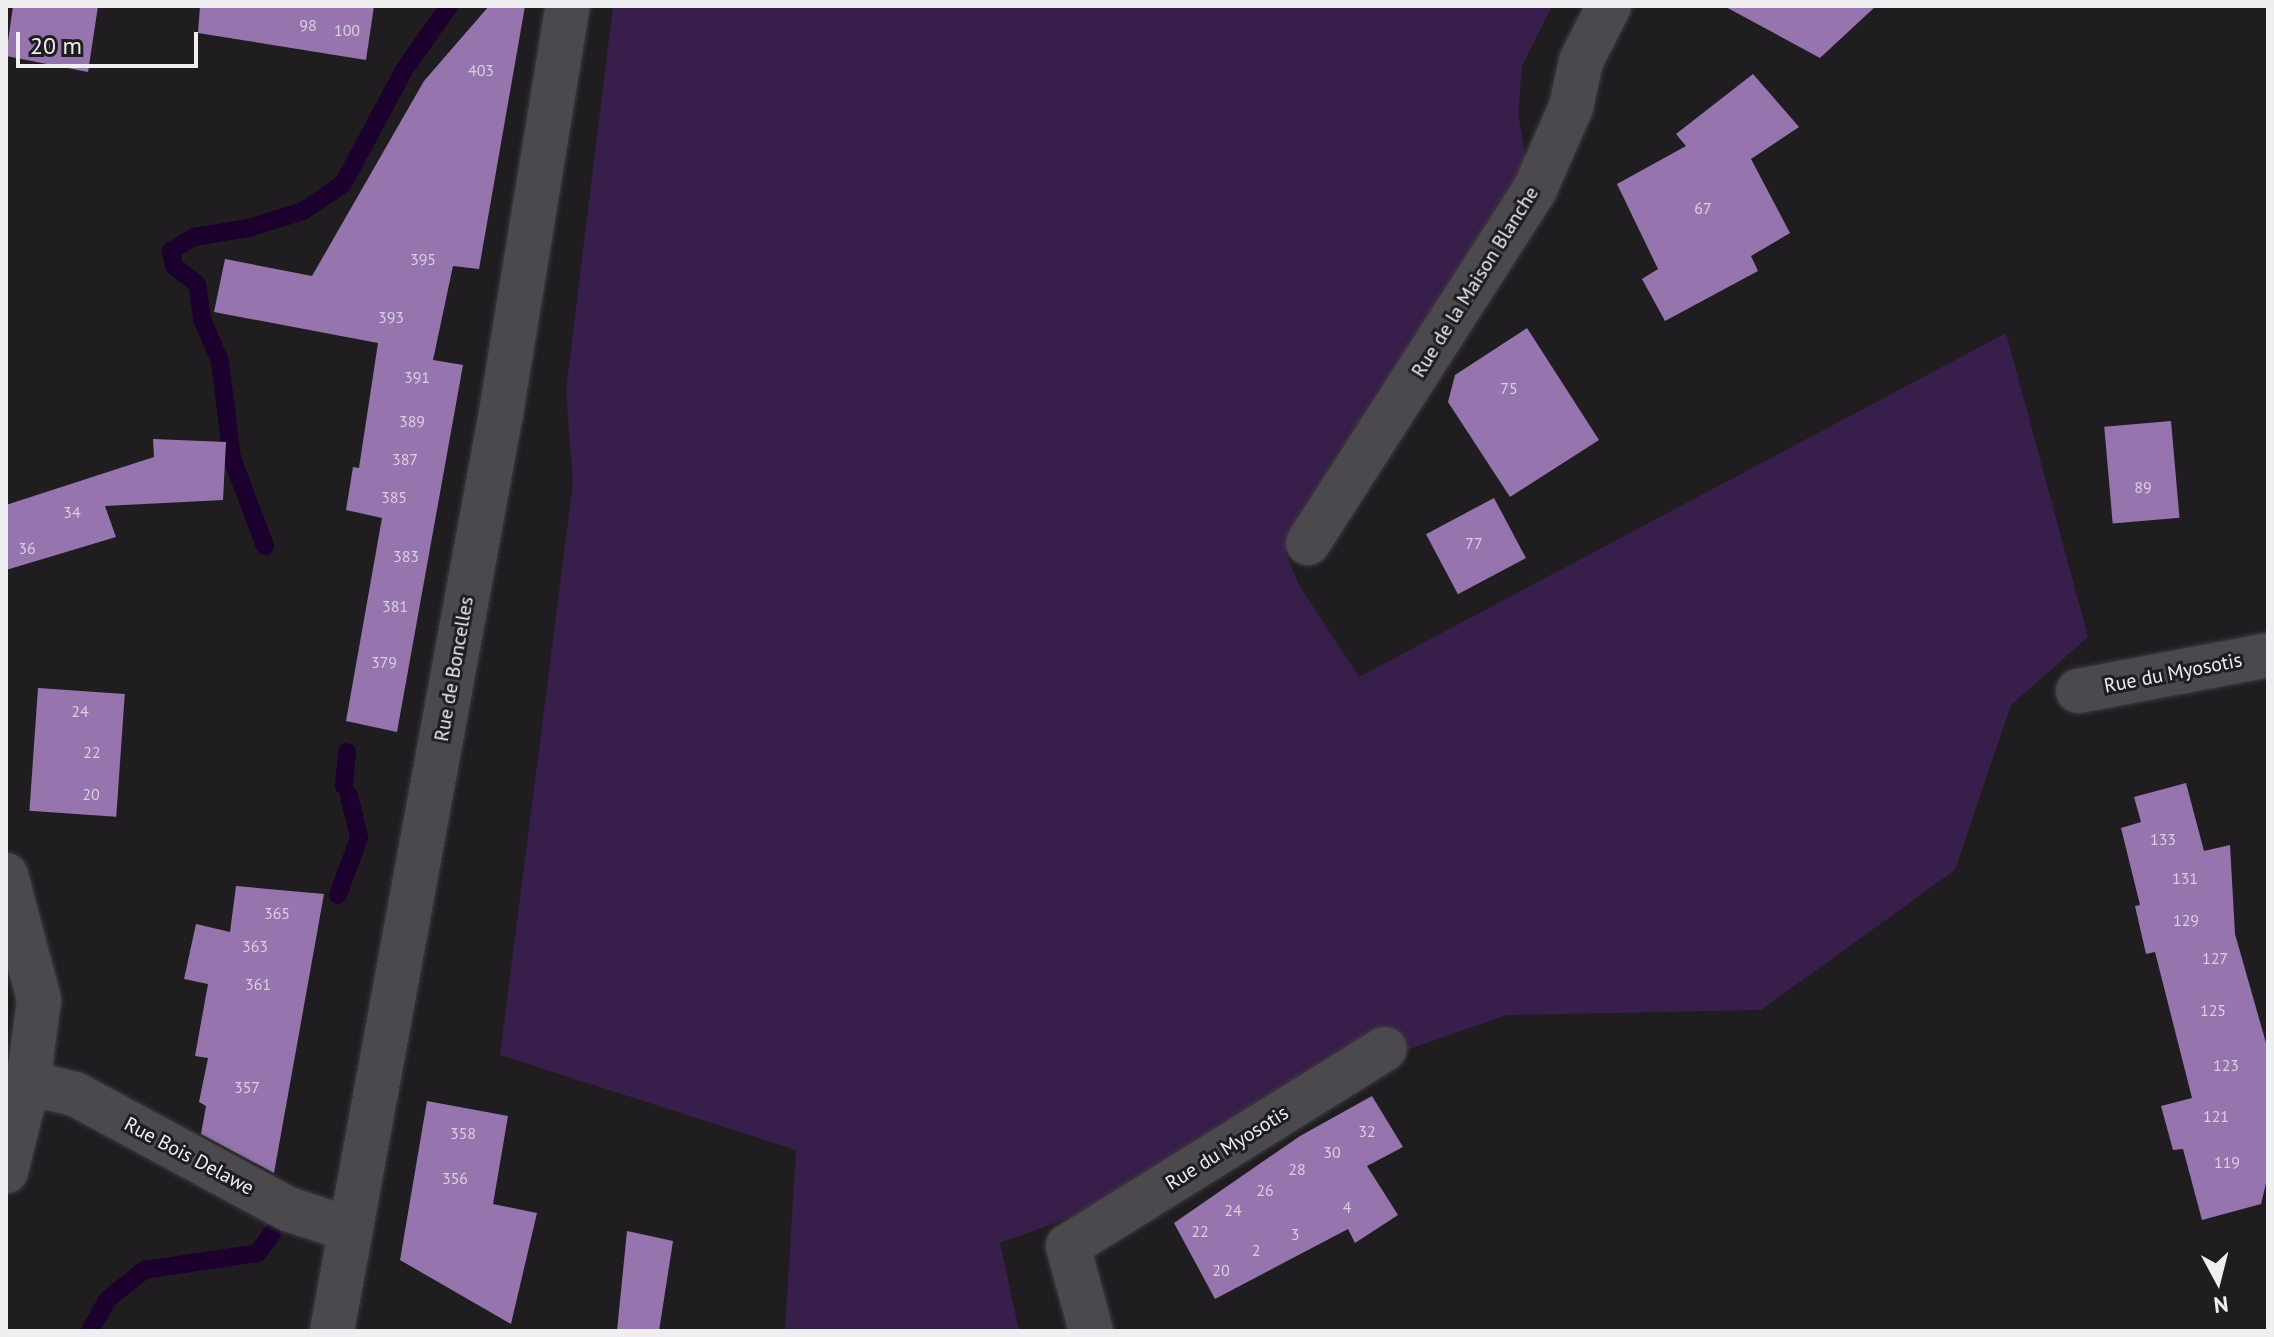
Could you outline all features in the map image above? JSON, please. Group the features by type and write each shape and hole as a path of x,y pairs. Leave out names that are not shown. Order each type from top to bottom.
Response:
{"street":[{"name":"Rue de Boncelles","path":"332,1331 501,413 568,6"},
{"name":"Rue de la Maison Blanche","path":"1308,543 1535,189 1571,107 1581,61 1609,6"},
{"name":"Rue du Myosotis","path":"2078,691 2268,655"},
{"path":"6,875 39,1000 28,1083 6,1171"},
{"name":"Rue du Myosotis","path":"1091,1331 1068,1246 1385,1049"},
{"name":"Rue Bois Delawe","path":"28,1083 75,1094 288,1209 351,1230"}],"shaded area":[{"path":"613,6 1552,6 1522,66 1518,114 1526,158 1517,189 1285,551 1299,585 1359,677 2006,333 2088,637 2011,705 1955,870 1761,1010 1507,1015 1403,1051 1093,1209 1000,1243 1019,1331 785,1331 796,1150 500,1055 573,483 566,390"}],"building":[{"path":"13,6 98,6 88,72 6,56"},
{"path":"200,6 374,6 366,60 198,33"},
{"path":"489,6 525,6 479,269 453,266 433,360 463,365 397,732 346,721 382,518 346,510 353,467 359,468 378,343 214,312 225,259 312,276 424,81"},
{"path":"1724,6 1876,6 1820,58"},
{"path":"1753,74 1799,127 1751,159 1790,233 1751,256 1758,271 1665,321 1642,279 1658,269 1617,184 1686,146 1676,134"},
{"path":"1527,328 1599,440 1510,497 1448,402 1455,375"},
{"path":"2171,421 2179,518 2113,523 2104,427"},
{"path":"153,439 226,442 223,500 105,506 116,537 6,570 6,505 154,457"},
{"path":"1494,498 1526,558 1458,594 1426,534"},
{"path":"38,688 125,694 116,817 29,811"},
{"path":"2186,783 2204,851 2230,845 2235,934 2268,1050 2268,1175 2261,1204 2202,1220 2183,1149 2173,1150 2161,1106 2192,1098 2155,952 2146,954 2135,906 2140,905 2121,828 2141,822 2134,797"},
{"path":"236,886 324,894 274,1173 201,1134 206,1106 199,1102 208,1058 195,1056 208,984 184,979 196,924 230,932"},
{"path":"1372,1096 1403,1147 1367,1166 1398,1215 1355,1243 1348,1229 1215,1299 1174,1223 1300,1136"},
{"path":"427,1101 508,1116 493,1204 537,1213 511,1324 400,1260"},
{"path":"627,1231 673,1241 659,1331 617,1331"}],"waterway":[{"path":"265,546 232,458 220,361 202,319 197,284 174,266 171,251 194,237 249,228 303,211 343,184 404,70 449,6"},
{"path":"344,786 347,752"},
{"path":"338,895 359,838 349,795"},
{"path":"90,1331 107,1300 144,1270 258,1253 272,1233"}]}
